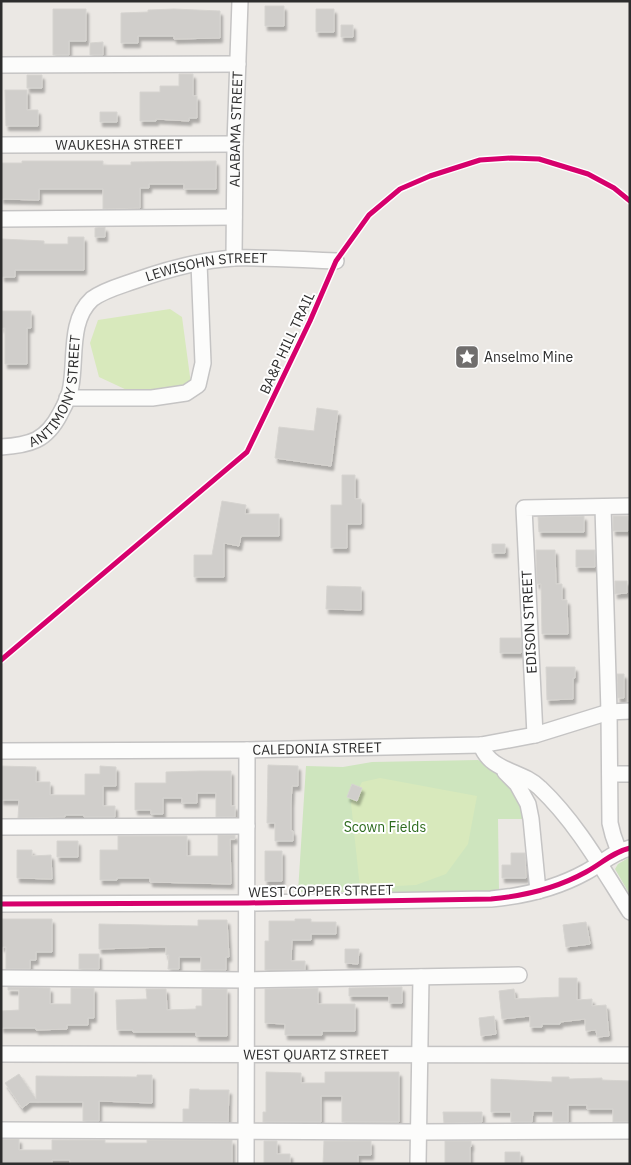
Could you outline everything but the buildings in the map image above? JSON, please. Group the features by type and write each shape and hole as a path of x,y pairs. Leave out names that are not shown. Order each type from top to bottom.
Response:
{"street":[{"name":"ALABAMA STREET","path":"234,258 235,144 240,1"},
{"path":"1,65 238,64"},
{"name":"WAUKESHA STREET","path":"1,145 235,144"},
{"path":"1,219 234,217"},
{"name":"LEWISOHN STREET","path":"85,306 94,298 114,288 164,271 199,263 234,258 336,261"},
{"path":"67,398 152,398 186,393 198,384 203,363 199,263"},
{"name":"ANTIMONY STREET","path":"1,446 30,444 48,431 57,420 67,398 72,376 77,328 80,315 85,306"},
{"path":"624,850 612,836 610,823 603,507 630,506"},
{"name":"EDISON STREET","path":"535,735 524,508 603,507"},
{"name":"CALEDONIA STREET","path":"1,751 247,750 480,745 535,735 609,712 630,711"},
{"path":"480,745 489,760 502,769 517,784 528,804 538,891"},
{"path":"246,1164 247,750"},
{"path":"502,769 534,783 560,810 600,864 630,912"},
{"path":"610,774 630,774"},
{"path":"1,826 247,826"},
{"name":"WEST COPPER STREET","path":"1,904 248,903 491,899 538,891 578,877 624,850"},
{"path":"1,978 247,980 519,975"},
{"path":"418,1164 420,977"},
{"name":"WEST QUARTZ STREET","path":"1,1054 246,1056 630,1055"},
{"path":"1,1130 246,1132 630,1131"}],"green space":[{"path":"170,309 182,317 191,384 155,393 129,391 99,377 90,343 98,320"},
{"name":"Scown Fields","path":"478,760 498,771 519,790 528,819 498,819 499,892 298,892 306,766 343,767 372,762"},
{"path":"380,778 477,796 468,844 446,874 416,885 360,888 351,803 362,782"},
{"path":"630,857 630,895 615,869 618,864"}],"cycle path":[{"name":"BA&P HILL TRAIL","path":"1,660 247,452 310,321 336,261 369,215 400,189 430,176 480,160 539,159 588,174 614,188 630,201"},
{"path":"1,904 248,903 491,899 516,896 564,883 618,852 630,848"}],"place":[{"name":"Anselmo Mine","path":"467,357"}]}
